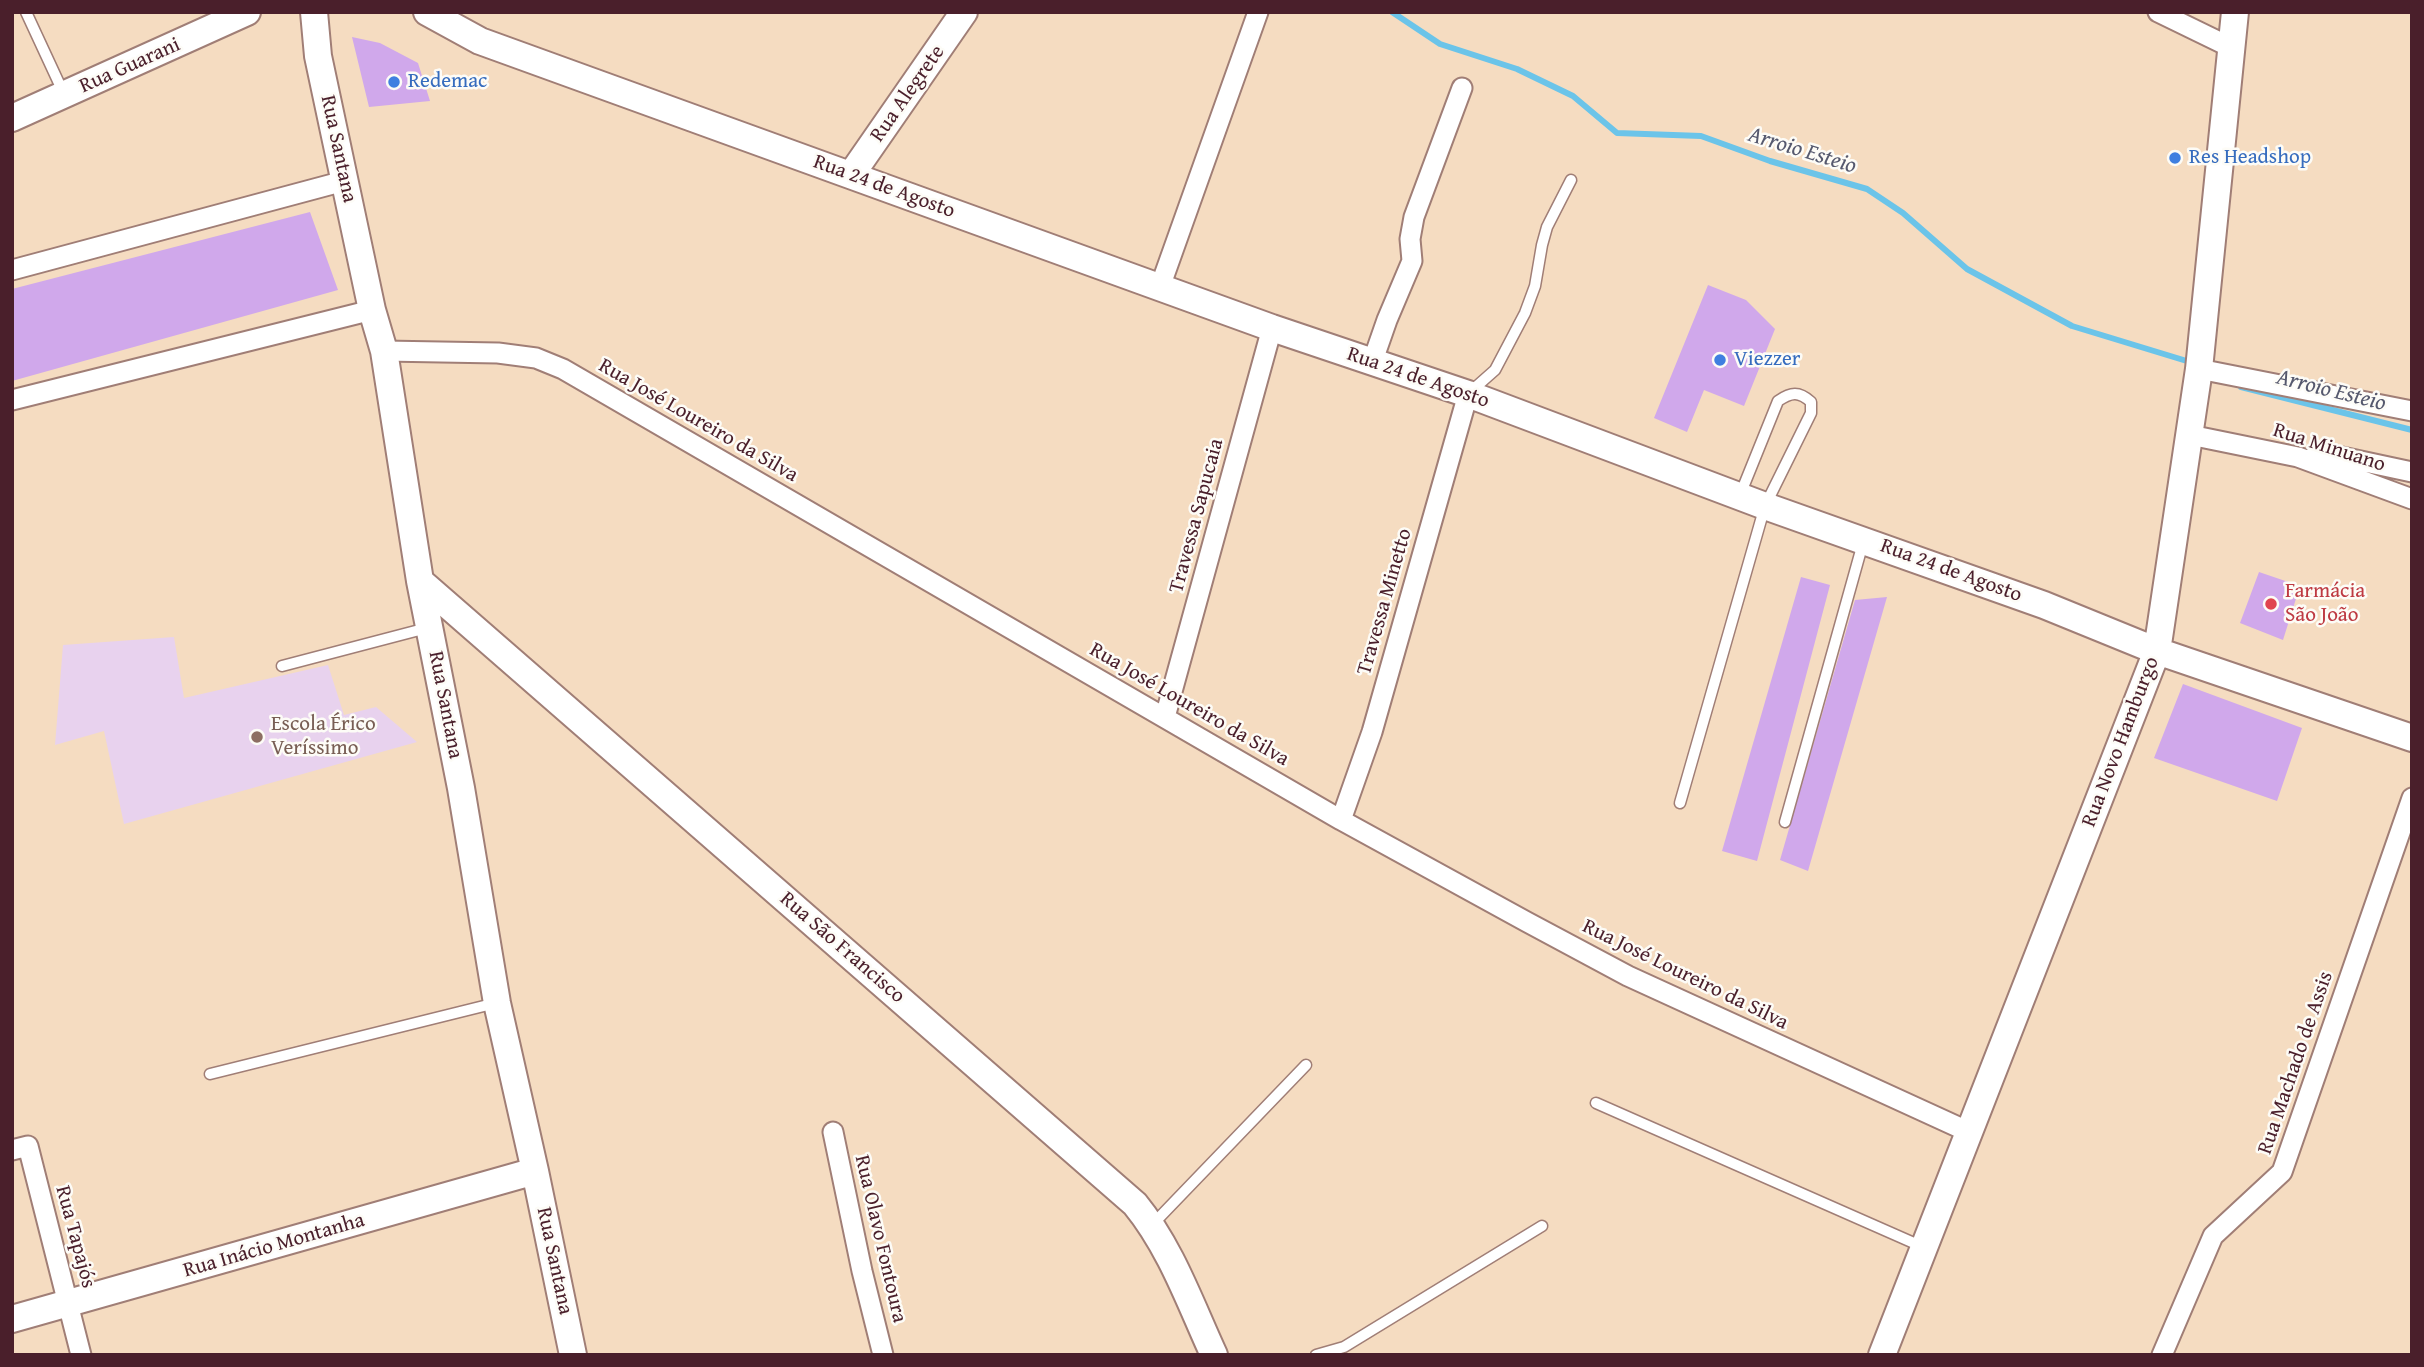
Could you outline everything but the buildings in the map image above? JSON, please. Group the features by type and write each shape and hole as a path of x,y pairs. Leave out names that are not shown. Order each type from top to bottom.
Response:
{"main road":[{"name":"Rua Guarani","path":"12,118 247,12"},
{"name":"Rua Santana","path":"314,12 318,56 372,310 384,351 420,581 461,788 497,1003 573,1355"},
{"name":"Rua Santana","path":"318,56 326,33 329,12"},
{"name":"Rua 24 de Agosto","path":"427,12 480,41 1272,328 1468,394 1765,506 2044,605 2157,651 2412,737"},
{"name":"Rua Alegrete","path":"851,175 964,12"},
{"name":"Rua Novo Hamburgo","path":"1882,1355 2157,651 2199,369 2235,12"},
{"name":"Rua São Francisco","path":"420,581 1135,1204 1152,1225 1213,1355"},
{"name":"Rua Inácio Montanha","path":"12,1319 535,1171"}],"street":[{"path":"1160,287 1258,12"},
{"path":"2158,12 2232,48"},
{"path":"1372,362 1412,261 1410,239 1414,217 1462,88"},
{"path":"12,270 344,181"},
{"path":"12,400 372,310"},
{"name":"Travessa Sapucaia","path":"1166,717 1272,328"},
{"name":"Rua José Loureiro da Silva","path":"384,351 498,353 536,358 563,369 1341,820 1628,976 1969,1132"},
{"path":"2199,369 2412,411"},
{"name":"Travessa Minetto","path":"1341,820 1372,732 1468,394"},
{"name":"Rua Minuano","path":"2190,435 2298,457 2412,499"},
{"path":"2298,457 2342,457 2412,472"},
{"name":"Rua Machado de Assis","path":"2162,1355 2213,1236 2282,1172 2412,797"},
{"name":"Rua Olavo Fontoura","path":"833,1132 862,1272 883,1355"},
{"name":"Rua Tapajós","path":"12,1150 28,1146 81,1355"}],"lane":[{"path":"26,12 65,95"},
{"path":"1468,394 1495,370 1525,313 1535,286 1547,227 1571,180"},
{"path":"1680,803 1765,506 1811,414 1811,402 1805,396 1788,394 1779,401 1740,495"},
{"path":"1785,822 1864,540"},
{"path":"282,666 429,628"},
{"path":"210,1074 497,1003"},
{"path":"1152,1225 1306,1065"},
{"path":"1596,1102 1923,1248"},
{"path":"1316,1355 1345,1347 1542,1226"}],"shaded area":[{"name":"Escola Érico Veríssimo","path":"174,637 184,698 328,665 344,715 376,707 417,742 124,824 104,731 55,745 63,645"}],"waterway":[{"name":"Arroio Esteio","path":"1392,12 1440,44 1517,69 1573,96 1617,133 1701,136 1770,161 1867,189 1903,213 1967,269 2072,326 2190,362"},
{"name":"Arroio Esteio","path":"2241,387 2412,430"}],"place":[{"name":"Redemac","path":"394,82"},
{"name":"Res Headshop","path":"2175,158"},
{"name":"Viezzer","path":"1720,360"},
{"name":"Farmácia São João","path":"2271,604"},
{"name":"Escola Érico Veríssimo","path":"257,737"}]}
